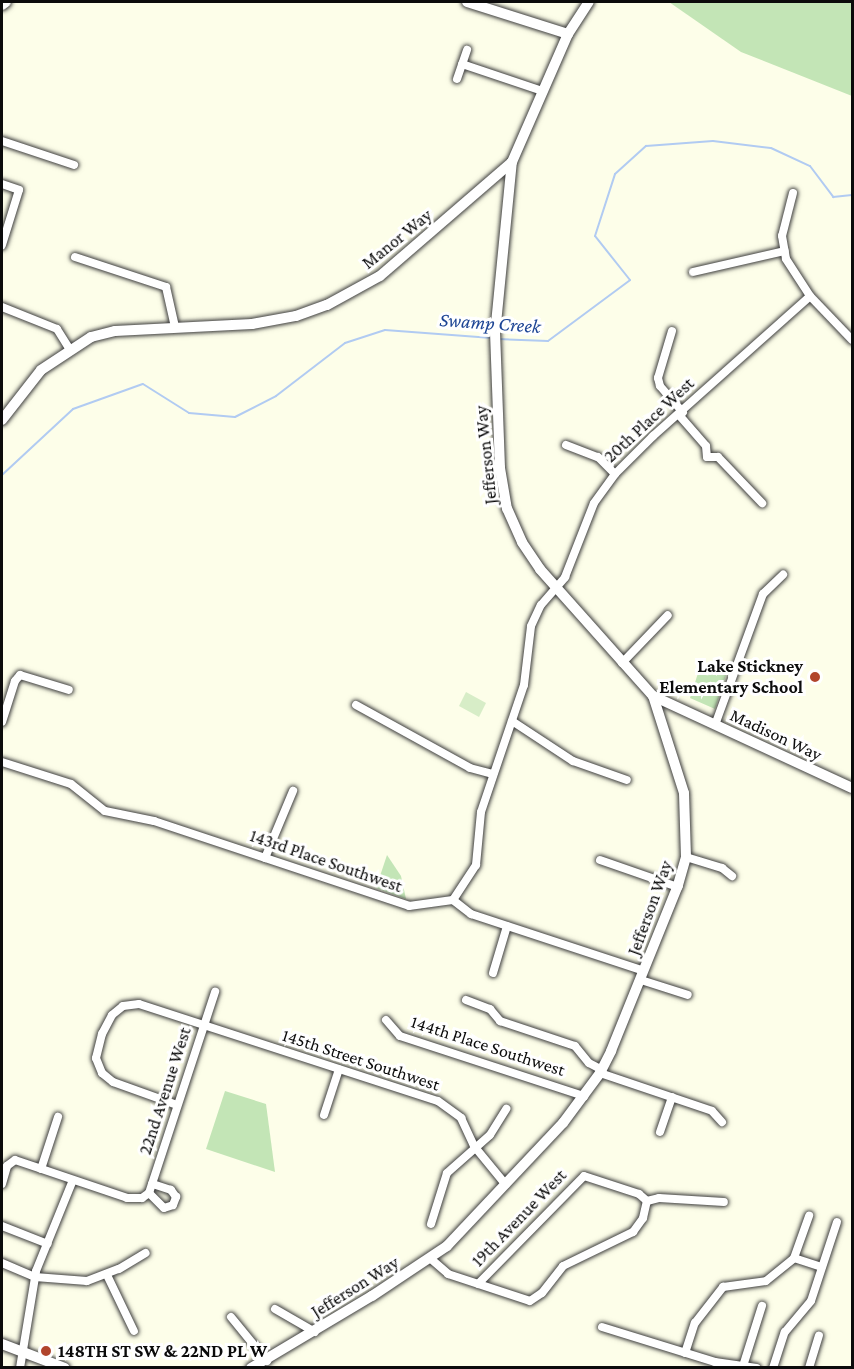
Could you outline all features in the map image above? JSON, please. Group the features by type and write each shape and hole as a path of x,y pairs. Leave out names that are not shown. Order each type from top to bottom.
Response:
{"street":[{"path":"2,5 6,2"},
{"path":"467,2 568,34"},
{"name":"Manor Way","path":"2,420 24,387 69,348 115,331 252,324 327,305 380,276 512,162 568,34 589,2"},
{"path":"457,79 467,50"},
{"path":"462,64 542,91"},
{"path":"2,141 74,165"},
{"name":"Jefferson Way","path":"251,1368 315,1332 431,1259 462,1233 584,1096 601,1072 678,887 686,857 684,793 653,696 556,587 522,542 507,509 500,468 495,334 512,162"},
{"path":"2,184 20,190 2,245"},
{"path":"793,193 782,236 785,251 810,296 852,340"},
{"path":"693,272 785,251"},
{"path":"75,257 166,287 175,327"},
{"name":"20th Place West","path":"453,900 476,864 477,832 493,774 524,685 531,626 573,561 594,503 615,474 810,296"},
{"path":"2,307 57,329 69,348"},
{"path":"672,331 658,378 706,446 708,458 718,457 762,503"},
{"path":"566,445 598,457 615,474"},
{"path":"715,725 763,594 783,575"},
{"path":"622,663 668,615"},
{"path":"2,722 15,681 21,675 69,690"},
{"name":"Madison Way","path":"653,696 852,789"},
{"path":"356,705 470,768 493,774"},
{"path":"512,721 573,761 627,780"},
{"name":"143rd Place Southwest","path":"2,762 71,784 105,811 154,821 409,906 453,900"},
{"path":"265,858 293,791"},
{"path":"686,857 722,868 732,876"},
{"path":"600,860 678,887"},
{"path":"453,900 471,914 642,975 688,995"},
{"path":"493,973 507,926"},
{"name":"22nd Avenue West","path":"146,1196 152,1184 215,992"},
{"path":"466,1000 490,1009 500,1021 575,1046 589,1063 601,1072 712,1111 722,1122"},
{"name":"145th Street Southwest","path":"177,1105 113,1082 102,1073 96,1058 102,1034 112,1016 123,1006 139,1004 438,1101 461,1118 474,1146 506,1185"},
{"name":"144th Place Southwest","path":"386,1020 400,1036 584,1096"},
{"path":"324,1115 339,1069"},
{"path":"660,1132 672,1097"},
{"path":"430,1224 447,1173 459,1167 474,1146 490,1135 506,1109"},
{"path":"41,1169 58,1117"},
{"path":"2,1184 10,1161 126,1198 146,1196 164,1209 173,1205 176,1197 171,1191 152,1184"},
{"name":"19th Avenue West","path":"478,1284 584,1176 639,1194 647,1201"},
{"path":"20,1368 25,1352 34,1278 73,1180"},
{"path":"431,1259 448,1274 523,1300 536,1299 563,1266 633,1232 643,1218 647,1201 659,1198 724,1202"},
{"path":"685,1353 695,1323 723,1287 766,1281 794,1258 809,1216"},
{"path":"773,1368 786,1332 811,1301 837,1222"},
{"path":"2,1226 48,1244"},
{"path":"2,1263 34,1278 72,1282 107,1275 146,1253"},
{"path":"794,1258 822,1267"},
{"path":"107,1275 134,1331"},
{"path":"744,1363 762,1306"},
{"path":"275,1309 315,1332"},
{"path":"231,1317 267,1360"},
{"path":"602,1327 715,1362 744,1363 757,1368"},
{"path":"809,1368 819,1336"},
{"path":"2,1344 65,1368"}],"green space":[{"path":"669,2 852,2 852,96 741,52"},
{"path":"700,667 726,675 715,709 690,698"},
{"path":"466,692 486,703 479,717 459,706"},
{"path":"387,855 401,876 406,899 376,888"},
{"path":"225,1091 266,1104 275,1172 206,1149"}],"waterway":[{"name":"Swamp Creek","path":"498,339 548,341 630,280 595,236 615,174 646,146 713,141 771,148 810,166 833,197 852,195"},
{"name":"Swamp Creek","path":"2,475 73,409 143,384 189,413 235,417 276,396 345,343 385,330 492,338"}],"place":[{"name":"Lake Stickney Elementary School","path":"815,677"},
{"name":"148TH ST SW & 22ND PL W","path":"46,1351"}]}
